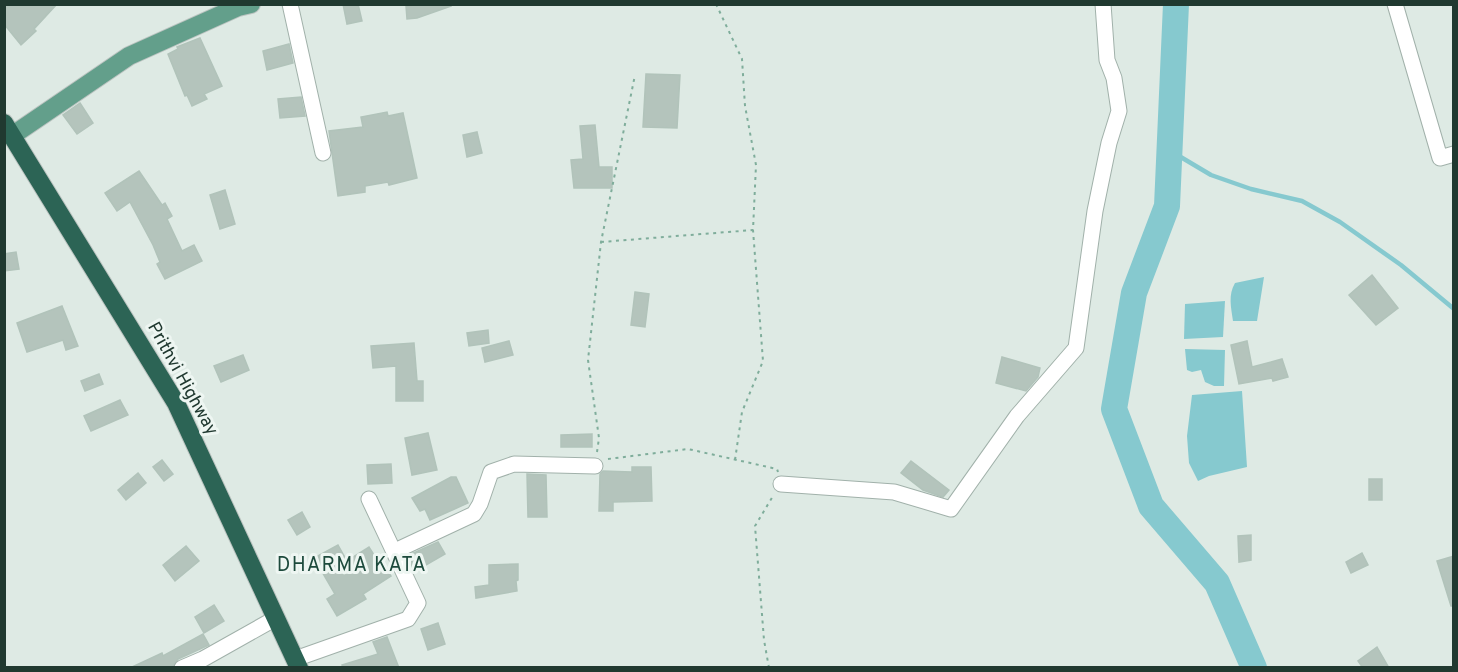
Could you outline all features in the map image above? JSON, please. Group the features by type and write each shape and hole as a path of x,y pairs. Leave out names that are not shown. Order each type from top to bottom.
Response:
{"highway":[{"name":"Prithvi Highway","path":"7,132 176,403 297,663"}],"main road":[{"path":"7,132 129,56 238,7 251,4"}],"street":[{"path":"290,4 323,153"},
{"path":"781,484 894,492 951,509 1017,416 1076,348 1095,211 1109,143 1119,111 1114,78 1107,60 1103,4"},
{"path":"1395,4 1440,158 1454,154"},
{"path":"395,551 474,514 480,504 491,472 501,467 514,464 596,466"},
{"path":"297,663 408,619 418,603 369,499"},
{"path":"182,668 203,659 276,618"}],"path":[{"path":"716,4 742,59 745,106 756,165 753,230 763,361 742,412 735,460"},
{"path":"596,466 599,438 588,360 602,242 635,75"},
{"path":"602,242 753,230"},
{"path":"596,466 604,460 688,450 777,468 781,484 755,526 764,640 769,668"}],"water":[{"path":"1264,277 1257,321 1233,321 1231,297 1235,283"},
{"path":"1225,301 1223,337 1184,339 1185,304"},
{"path":"1185,349 1225,350 1224,386 1214,386 1205,382 1201,370 1192,372 1187,370"},
{"path":"1242,391 1247,467 1198,481 1189,463 1187,436 1192,395"}],"building":[{"path":"4,4 57,4 34,29 36,31 21,45 4,24"},
{"path":"343,4 358,4 362,21 347,24"},
{"path":"450,4 451,6 417,18 407,19 406,6"},
{"path":"200,38 222,86 204,94 207,99 192,106 187,95 185,96 168,54 178,49 177,47"},
{"path":"289,44 293,63 267,70 263,51"},
{"path":"646,74 680,75 677,128 643,127"},
{"path":"301,97 305,116 280,118 278,99"},
{"path":"80,103 93,123 77,134 63,115"},
{"path":"387,112 388,116 403,113 417,178 389,185 388,182 365,186 365,192 338,196 329,131 363,127 361,117"},
{"path":"595,125 599,167 612,167 612,188 574,188 571,160 583,159 580,126"},
{"path":"477,132 482,153 467,157 463,135"},
{"path":"139,171 162,205 165,203 172,216 167,219 182,251 194,245 202,261 165,279 157,264 160,262 153,245 130,202 117,211 105,193"},
{"path":"225,190 235,224 220,229 210,195"},
{"path":"16,252 19,269 4,271 4,254"},
{"path":"1372,275 1398,308 1376,325 1349,295"},
{"path":"635,292 649,294 645,327 631,325"},
{"path":"62,306 78,346 66,350 63,340 27,352 17,323"},
{"path":"488,330 489,343 469,346 467,333"},
{"path":"509,341 513,355 485,362 482,348"},
{"path":"1247,341 1252,367 1282,359 1288,377 1273,381 1272,378 1239,384 1231,345"},
{"path":"414,343 417,381 423,381 423,401 396,401 396,366 373,368 371,346"},
{"path":"243,355 249,370 221,382 214,366"},
{"path":"1002,357 1040,368 1038,377 1026,391 996,383"},
{"path":"99,374 103,384 85,391 81,381"},
{"path":"120,400 128,415 91,431 84,416"},
{"path":"428,433 437,470 412,475 405,438"},
{"path":"592,434 592,447 561,447 561,435"},
{"path":"162,460 173,474 164,481 153,467"},
{"path":"911,461 949,490 943,497 923,490 901,473"},
{"path":"391,464 392,483 368,484 367,465"},
{"path":"632,467 651,467 652,501 613,502 613,511 599,511 600,474 603,471 632,472"},
{"path":"138,473 146,483 126,500 118,490"},
{"path":"527,474 546,475 547,517 528,517"},
{"path":"451,477 456,477 468,503 430,520 425,509 420,511 412,498"},
{"path":"1369,479 1382,479 1382,500 1369,500"},
{"path":"302,512 310,527 297,535 288,520"},
{"path":"1251,535 1251,560 1239,562 1238,536"},
{"path":"438,542 445,554 414,572 407,556"},
{"path":"338,545 347,561 369,547 381,566 383,565 391,576 363,594 366,599 337,616 327,599 335,594 314,558"},
{"path":"186,546 199,561 175,581 163,565"},
{"path":"1362,553 1368,565 1351,573 1346,562"},
{"path":"1454,556 1454,606 1451,606 1437,561"},
{"path":"518,564 517,591 476,598 475,587 489,585 489,565"},
{"path":"214,605 224,621 204,633 195,617"},
{"path":"438,623 445,644 428,650 421,629"},
{"path":"203,634 209,645 178,659 172,668 130,668 162,653 163,656"},
{"path":"387,637 399,668 343,668 342,665 378,654 373,642"},
{"path":"1377,647 1389,668 1363,668 1358,661"}],"waterway":[{"path":"1176,4 1167,206 1134,293 1114,409 1151,506 1217,583 1254,668"},
{"path":"1170,118 1179,156 1211,175 1251,189 1302,201 1340,222 1401,265 1454,309"}],"district":[{"name":"DHARMA KATA","path":"352,566"}]}
